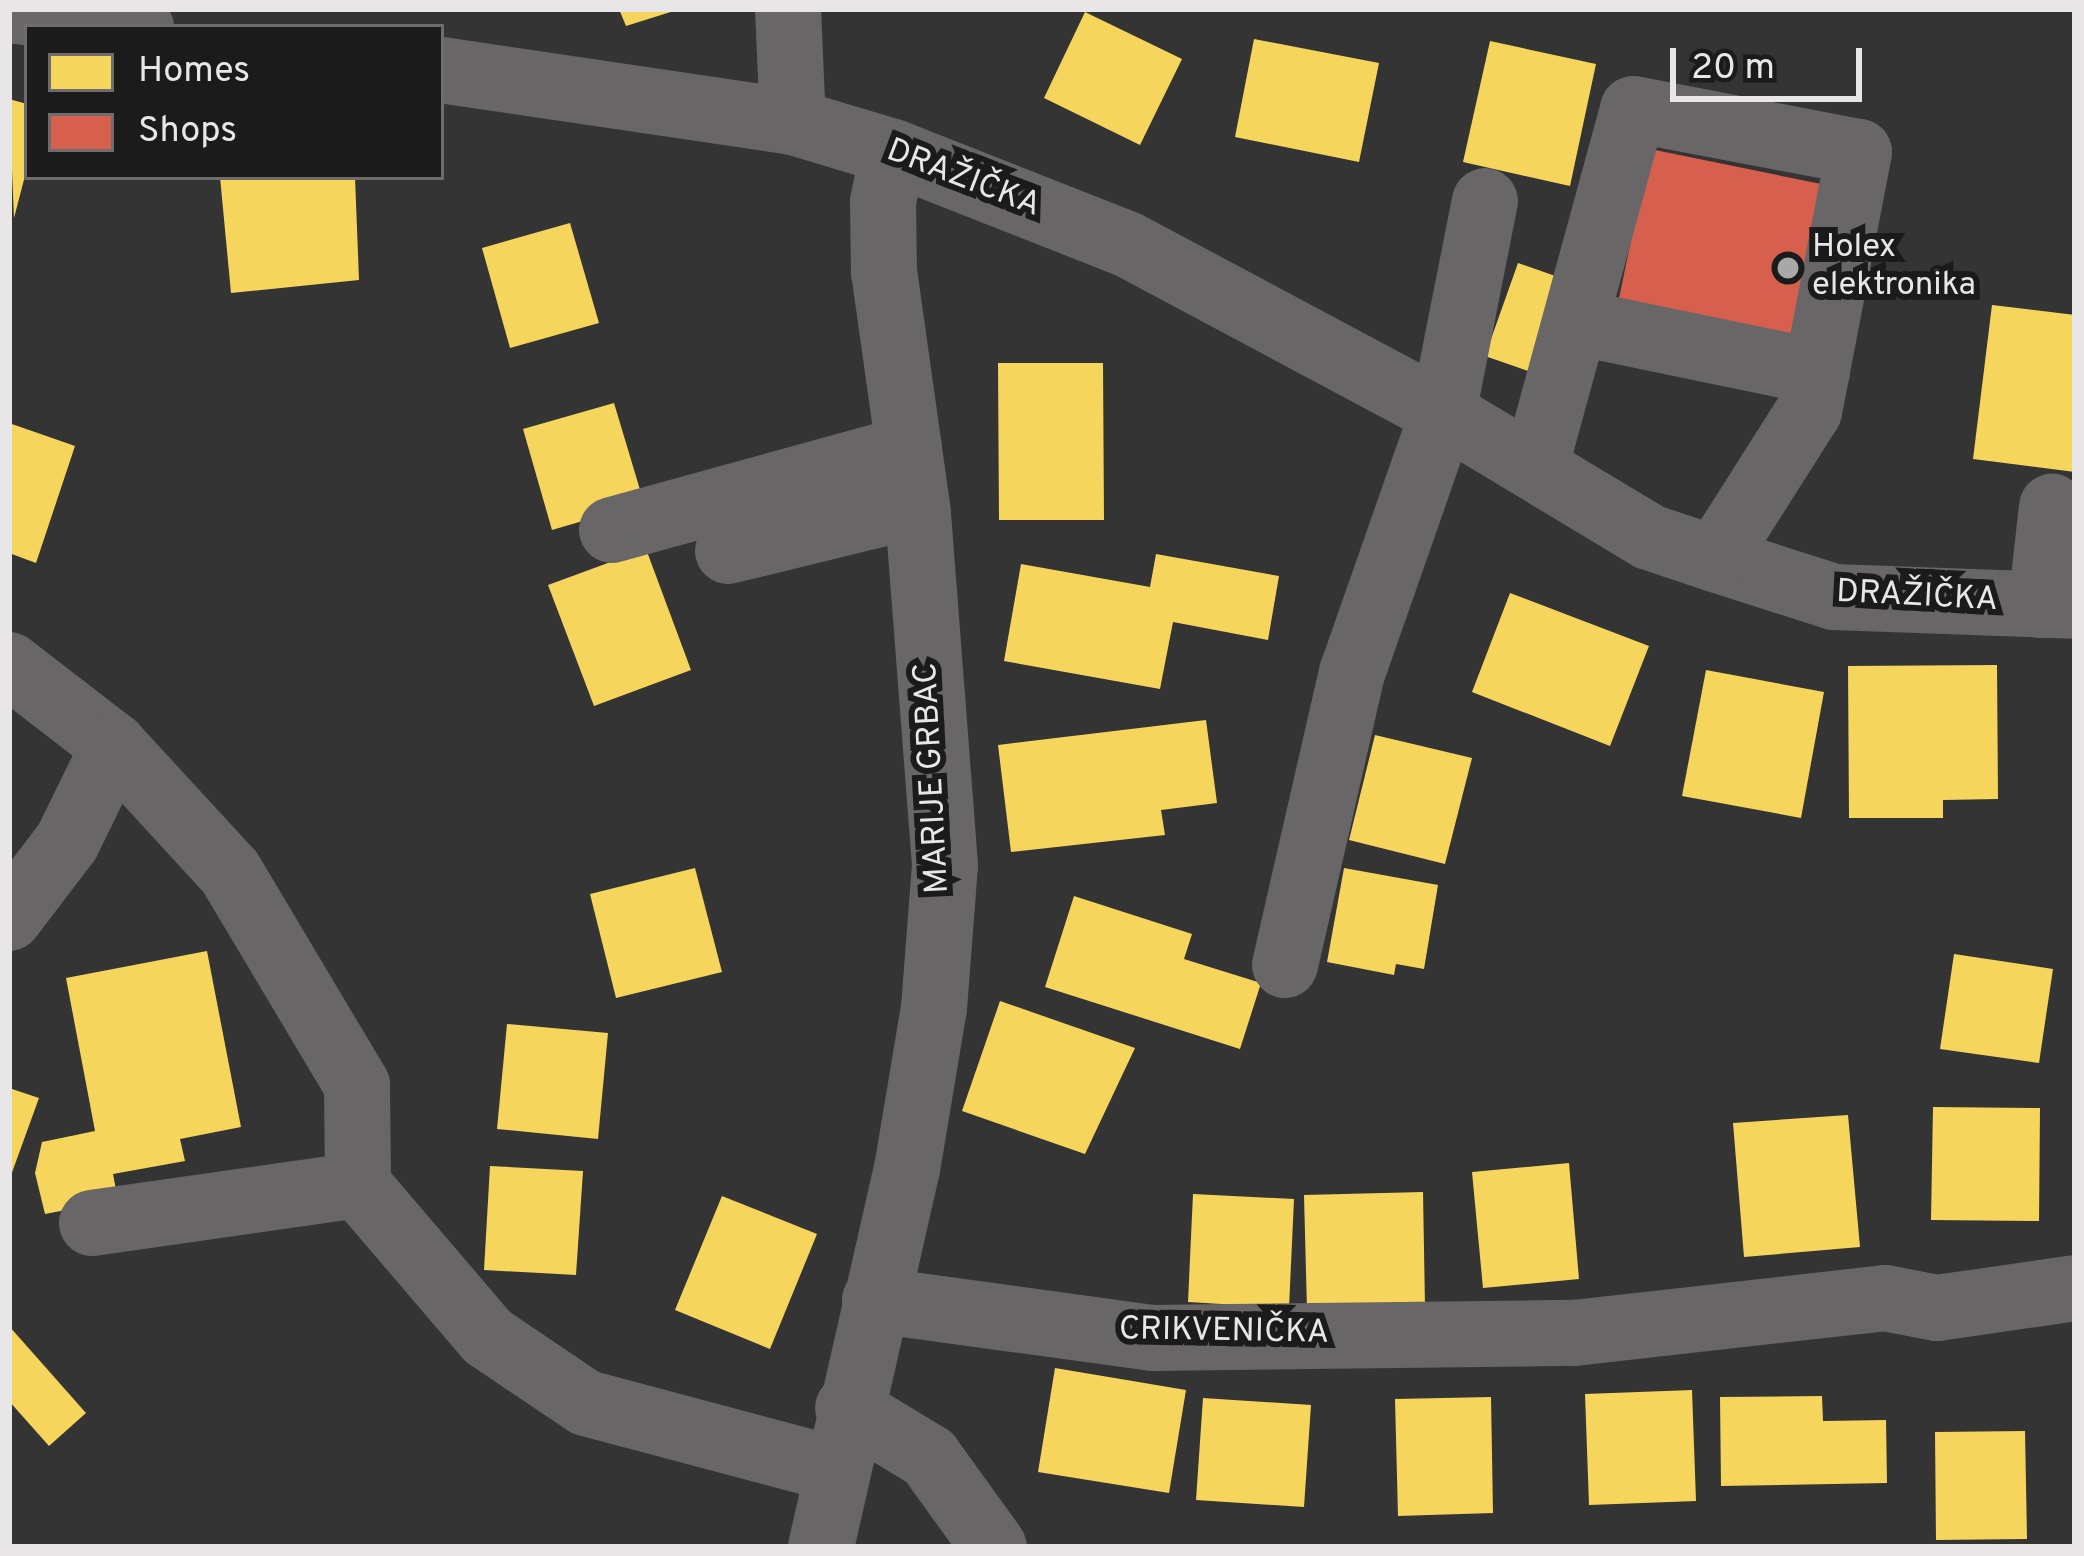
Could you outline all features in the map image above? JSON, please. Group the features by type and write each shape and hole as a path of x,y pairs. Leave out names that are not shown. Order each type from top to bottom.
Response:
{"street":[{"path":"788,9 793,122"},
{"path":"9,10 118,24"},
{"name":"DRAŽIČKA","path":"444,70 793,122 893,152 1127,244 1443,413 1649,537 1714,559 1834,598 2058,605"},
{"path":"1535,468 1580,323 1633,109 1859,152 1809,411 1714,559"},
{"name":"MARIJE GRBAC","path":"821,1547 934,1008 945,865 913,476 884,272 883,202 893,152"},
{"path":"1285,965 1352,673 1443,413 1484,201"},
{"path":"1580,323 1816,372"},
{"path":"612,530 913,476"},
{"path":"728,551 913,476"},
{"path":"2052,507 2058,605"},
{"path":"9,665 114,746 230,872 357,1085 358,1185 488,1337 586,1403 841,1439 928,1457 994,1547"},
{"path":"9,917 67,842 114,746"},
{"path":"92,1223 358,1185"},
{"name":"CRIKVENIČKA","path":"875,1300 1153,1338 1574,1333 1885,1298 1936,1308 2075,1288"}],"building: Homes":[{"path":"619,9 677,9 677,10 626,26"},
{"path":"1085,12 1182,59 1140,145 1044,98"},
{"path":"1254,39 1379,63 1359,162 1235,137"},
{"path":"1490,41 1596,64 1570,186 1463,162"},
{"path":"9,99 24,103 24,180 14,218"},
{"path":"220,180 355,180 359,280 231,293"},
{"path":"570,223 599,323 510,348 482,248"},
{"path":"1518,263 1561,278 1528,371 1485,356"},
{"path":"1992,305 2075,315 2075,472 1973,459"},
{"path":"998,363 1103,363 1104,520 999,520"},
{"path":"614,403 644,503 552,530 523,429"},
{"path":"9,423 75,446 36,563 9,553"},
{"path":"646,549 691,670 594,706 548,585"},
{"path":"1156,554 1279,576 1268,640 1173,622 1160,689 1004,661 1021,564 1150,587"},
{"path":"1510,593 1649,646 1610,746 1472,692"},
{"path":"1997,665 1998,799 1943,800 1943,818 1849,818 1848,666"},
{"path":"1706,670 1824,692 1801,818 1682,796"},
{"path":"1206,720 1217,803 1161,810 1165,835 1011,852 998,745"},
{"path":"1375,735 1472,758 1445,864 1349,840"},
{"path":"695,868 722,972 616,998 590,894"},
{"path":"1344,868 1438,885 1424,969 1396,964 1394,975 1327,962"},
{"path":"1074,896 1192,934 1184,959 1261,983 1240,1049 1045,987"},
{"path":"207,951 241,1127 180,1139 185,1161 113,1174 118,1200 45,1214 35,1173 42,1142 95,1131 66,978"},
{"path":"1954,954 2053,969 2039,1063 1940,1049"},
{"path":"1000,1001 1135,1048 1085,1154 962,1111"},
{"path":"507,1024 608,1033 598,1139 497,1129"},
{"path":"9,1088 39,1098 10,1178 9,1178"},
{"path":"1933,1107 2040,1108 2039,1221 1931,1220"},
{"path":"1848,1115 1860,1247 1744,1257 1733,1123"},
{"path":"1569,1163 1579,1279 1483,1288 1472,1172"},
{"path":"490,1166 583,1171 576,1275 484,1270"},
{"path":"1423,1192 1425,1307 1307,1310 1304,1195"},
{"path":"1193,1194 1294,1199 1289,1308 1188,1302"},
{"path":"722,1196 817,1234 770,1349 675,1310"},
{"path":"9,1326 86,1413 49,1446 9,1401"},
{"path":"1055,1368 1186,1390 1169,1493 1038,1472"},
{"path":"1692,1390 1696,1501 1589,1505 1585,1394"},
{"path":"1822,1396 1823,1421 1886,1420 1887,1483 1721,1486 1720,1397"},
{"path":"1491,1397 1493,1513 1398,1516 1395,1399"},
{"path":"1203,1398 1311,1405 1304,1507 1196,1500"},
{"path":"2025,1431 2027,1539 1936,1540 1935,1432"}],"building: Shops":[{"path":"1650,149 1826,185 1794,344 1617,308"}],"place":[{"name":"Holex elektronika","path":"1788,268"}]}
